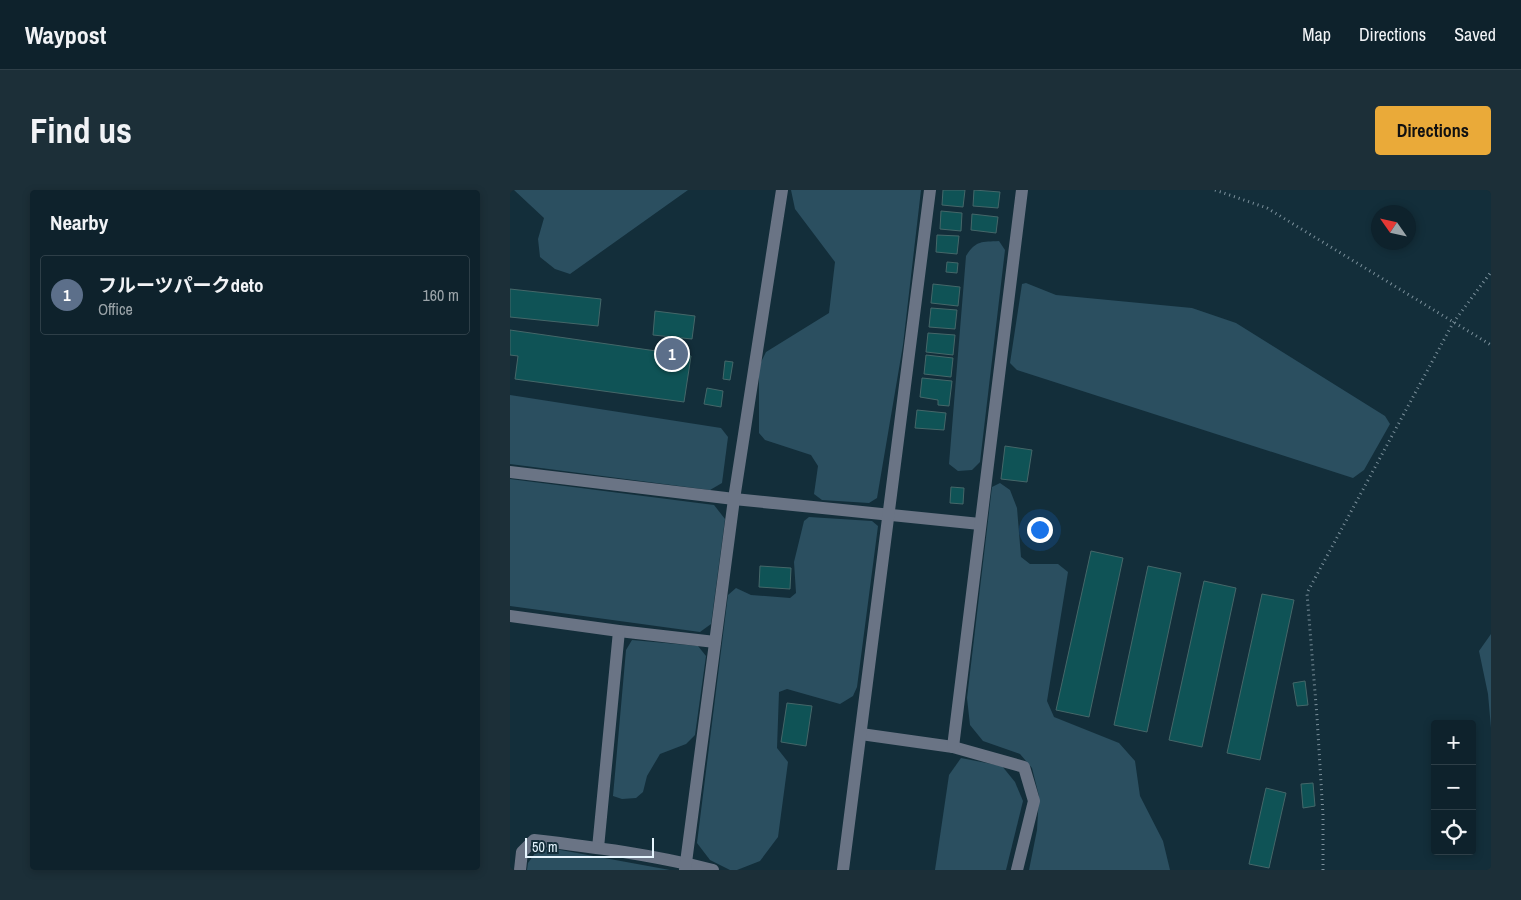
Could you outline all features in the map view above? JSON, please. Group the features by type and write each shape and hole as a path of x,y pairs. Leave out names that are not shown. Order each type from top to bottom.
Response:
{"street":[{"path":"686,867 734,499 782,190"},
{"path":"843,870 930,190"},
{"path":"953,747 1022,190"},
{"path":"510,472 734,499 980,524"},
{"path":"510,616 715,642"},
{"path":"598,848 619,631"},
{"path":"861,734 953,747 1024,767 1034,801 1017,870"},
{"path":"520,870 522,852 534,840 598,848 686,867 713,870"}],"path":[{"path":"1215,190 1267,208 1491,346"},
{"path":"1324,870 1317,716 1307,594 1453,323 1491,272"}],"shaded area":[{"path":"514,190 688,190 570,274 555,269 540,257 538,239 544,218"},
{"path":"791,190 921,190 903,345 877,498 869,503 822,500 814,494 818,466 811,455 765,440 759,433 759,366 766,352 829,313 835,262 795,209"},
{"path":"999,241 1005,250 980,462 972,470 958,471 949,464 966,256 976,244"},
{"path":"1026,283 1056,295 1192,308 1236,323 1385,416 1390,424 1364,470 1353,478 1017,370 1010,363 1022,284"},
{"path":"510,395 721,428 728,437 722,483 710,490 510,464"},
{"path":"510,479 714,505 725,519 711,624 700,632 510,606"},
{"path":"1000,483 1010,490 1017,508 1021,557 1030,564 1058,564 1068,572 1047,701 1054,717 1119,743 1135,761 1140,796 1163,841 1170,870 1029,870 1037,830 1039,796 1032,768 1020,754 983,741 970,725 967,698 992,487"},
{"path":"809,517 872,521 878,526 857,687 853,696 840,704 787,689 779,692 777,748 788,762 778,837 760,861 737,870 730,870 710,860 697,843 728,595 736,588 751,595 790,598 796,593 794,562 804,521"},
{"path":"1491,634 1491,728 1488,694 1479,651"},
{"path":"632,640 698,646 706,656 695,735 686,744 660,754 647,776 643,792 636,798 622,799 613,796 626,650"},
{"path":"961,758 1002,766 1015,782 1023,801 1006,870 935,870 949,775"},
{"path":"538,849 555,849 670,870 527,870 528,863"}],"building":[{"path":"943,190 965,190 963,207 942,205"},
{"path":"974,190 1000,192 998,208 973,206"},
{"path":"941,211 962,213 961,231 940,229"},
{"path":"972,214 998,217 996,233 971,230"},
{"path":"937,235 959,236 957,254 936,252"},
{"path":"947,262 958,263 957,273 946,272"},
{"path":"933,284 960,287 958,306 931,303"},
{"path":"510,289 601,299 598,326 510,317"},
{"path":"931,308 957,310 955,329 929,327"},
{"path":"655,311 695,316 692,339 653,335"},
{"path":"510,330 691,356 684,402 515,379 518,356 510,355"},
{"path":"928,333 955,335 953,355 926,352"},
{"path":"926,355 953,358 951,377 924,374"},
{"path":"725,361 733,362 730,380 723,379"},
{"path":"922,378 952,381 949,406 938,405 938,400 920,397"},
{"path":"707,388 723,391 721,407 704,404"},
{"path":"917,410 946,413 944,430 915,428"},
{"path":"1005,446 1032,450 1027,482 1001,479"},
{"path":"951,487 964,488 963,504 950,503"},
{"path":"1091,551 1123,558 1089,717 1056,710"},
{"path":"760,566 791,568 790,589 759,587"},
{"path":"1148,566 1181,573 1147,732 1114,725"},
{"path":"1204,581 1236,588 1202,747 1169,740"},
{"path":"1262,594 1294,600 1260,760 1227,753"},
{"path":"1305,681 1308,705 1297,706 1293,683"},
{"path":"787,703 812,706 806,746 781,742"},
{"path":"1313,783 1315,806 1303,808 1301,784"},
{"path":"1266,788 1286,793 1269,868 1249,864"}],"place":[{"name":"フルーツパークdeto","path":"672,354"}]}
